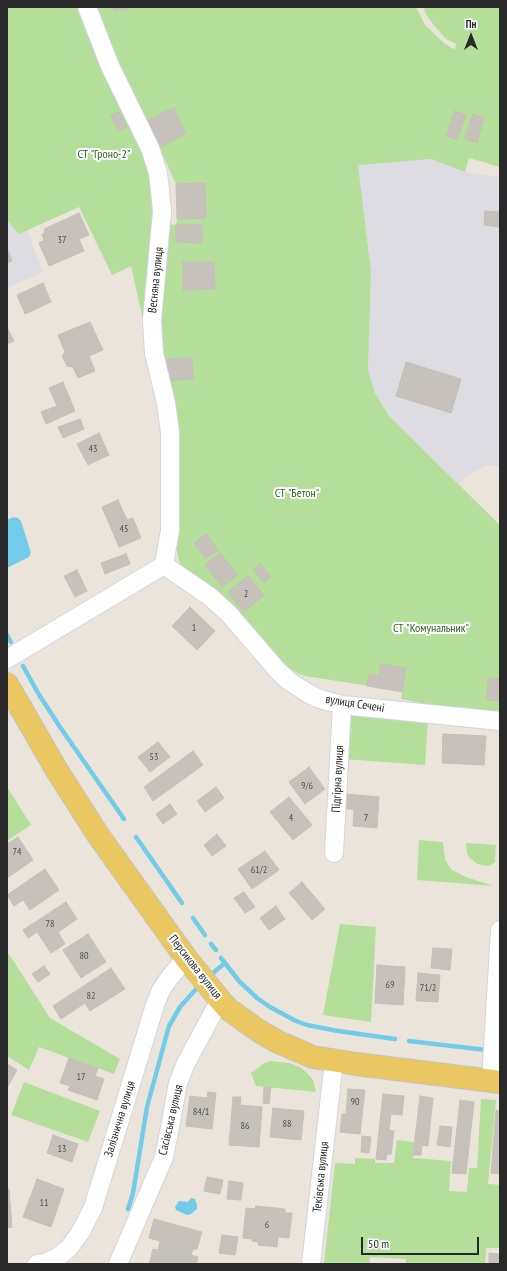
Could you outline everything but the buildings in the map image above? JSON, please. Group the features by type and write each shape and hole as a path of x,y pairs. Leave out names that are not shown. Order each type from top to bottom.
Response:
{"main road":[{"name":"Персикова вулиця","path":"7,684 79,806 186,958 228,1009 258,1031 278,1042 324,1059 495,1082"}],"street":[{"name":"Весняна вулиця","path":"87,7 110,66 150,148 158,173 162,212 152,326 154,353 166,403 170,433 170,530 164,566"},
{"path":"7,660 164,566"},
{"name":"вулиця Сечені","path":"164,566 209,596 229,614 278,671 289,681 309,694 320,699 342,705 500,721"},
{"name":"Підгірна вулиця","path":"334,853 342,705"},
{"path":"495,1082 500,930"},
{"name":"Залізнична вулиця","path":"36,1264 44,1263 58,1257 69,1248 80,1233 93,1208 155,1005 161,990 170,976 186,958"},
{"name":"Сасівська вулиця","path":"118,1264 164,1156 178,1083 186,1063 220,1000"},
{"name":"Теківська вулиця","path":"312,1264 331,1090 324,1059"}],"shaded area":[{"path":"431,159 465,172 500,177 500,467 487,465 468,475 459,484 389,416 375,393 368,370 371,272 358,164"},
{"path":"7,186 27,230 43,272 7,288"}],"green space":[{"name":"СТ \"Гроно-2\"","path":"7,7 84,7 156,178 148,342 131,266 112,275 79,207 19,234 7,220"},
{"name":"СТ \"Бетон\"","path":"94,7 416,7 425,25 444,43 455,50 456,44 446,39 433,24 425,13 424,7 500,7 500,167 469,158 465,172 431,159 358,165 371,272 368,370 375,393 389,416 500,525 500,712 431,705 401,699 402,691 299,674 289,668 221,597 180,564 176,547 166,360 160,360 158,344 167,224 176,225 177,219 176,184 147,120 142,123"},
{"path":"346,711 428,719 425,765 344,759"},
{"path":"7,787 31,825 7,841"},
{"path":"419,840 443,842 445,860 452,870 466,877 494,886 417,880"},
{"path":"466,843 496,845 495,862 487,866 477,864 469,857"},
{"path":"340,924 376,927 371,1022 323,1015"},
{"path":"7,951 50,1018 120,1059 114,1074 39,1047 29,1070 7,1056"},
{"path":"270,1061 289,1063 300,1067 313,1080 316,1092 256,1086 251,1073 263,1064"},
{"path":"24,1082 100,1111 88,1142 11,1115"},
{"path":"481,1099 496,1100 488,1184 500,1185 500,1248 486,1248 485,1264 406,1264 406,1259 370,1257 369,1264 324,1264 335,1163 355,1164 355,1158 375,1159 375,1163 394,1163 397,1140 414,1142 413,1158 451,1161 449,1191 467,1192 469,1168 477,1168"}],"water":[{"path":"13,517 18,518 21,521 31,553 29,557 7,568 7,520"},
{"path":"191,1198 195,1199 197,1209 191,1214 187,1215 176,1210 175,1207 179,1201 188,1202"}],"waterway":[{"path":"7,635 11,642"},
{"path":"23,666 60,727 124,819"},
{"path":"136,837 182,903"},
{"path":"193,918 205,935"},
{"path":"211,944 216,950"},
{"path":"221,958 239,981 257,998 296,1021 307,1025 338,1031 395,1039"},
{"path":"213,973 225,963"},
{"path":"128,1209 133,1193 147,1107 169,1026 180,1007 198,987"},
{"path":"409,1041 486,1050"}],"park label":[{"name":"СТ \"Комунальник\"","path":"431,629"}]}
